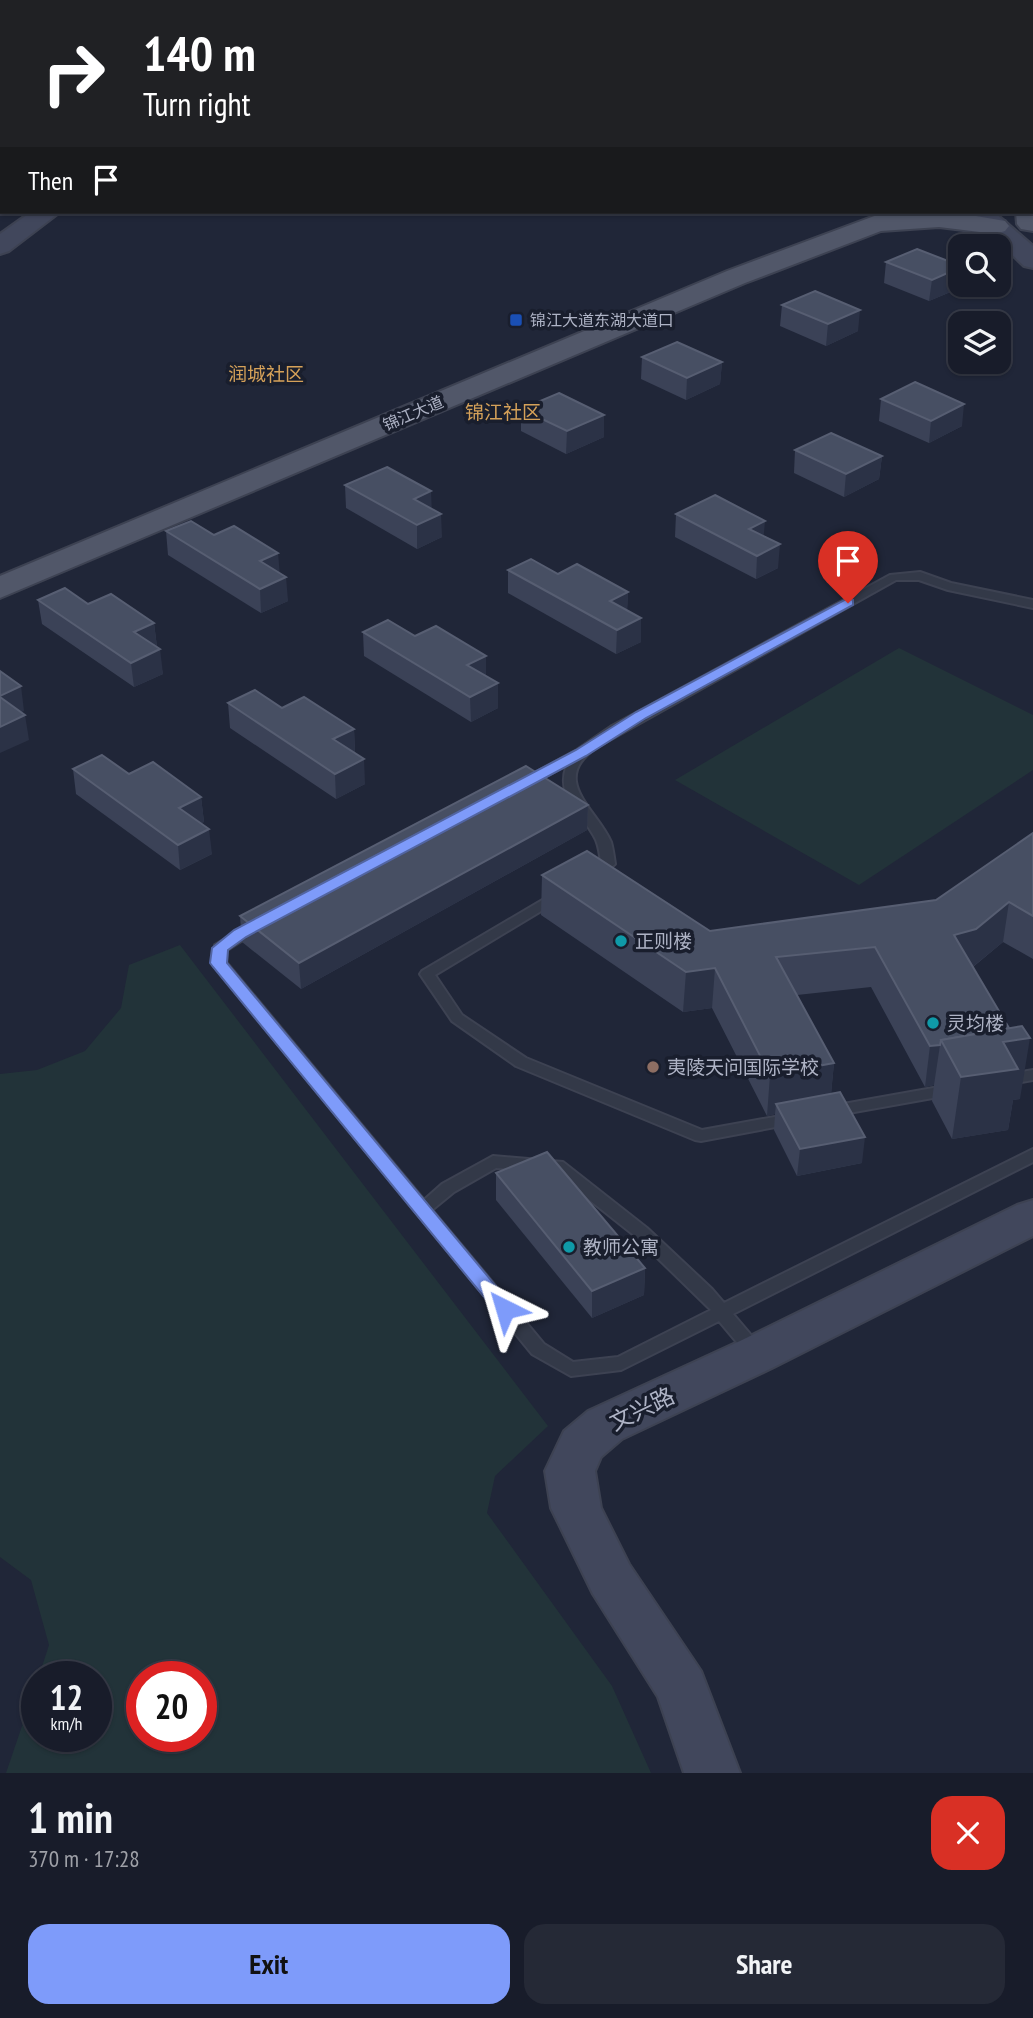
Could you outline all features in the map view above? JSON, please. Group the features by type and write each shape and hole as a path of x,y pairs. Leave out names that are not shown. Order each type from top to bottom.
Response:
{"main road":[{"name":"锦江大道","path":"0,563 637,298 854,216 880,214"},
{"name":"锦江大道","path":"0,588 736,277 854,216"},
{"path":"854,216 1013,219"}],"street":[{"path":"0,246 44,214"},
{"path":"1013,219 1033,260"},
{"name":"文兴路","path":"712,1773 682,1688 611,1579 576,1508 570,1471 582,1445 605,1425 757,1354 1033,1216"}],"lane":[{"path":"508,792 581,753 641,715 894,578 920,576 948,586 1033,604"},
{"path":"581,753 572,768 571,787 579,810 603,841 608,864 599,873 579,882 427,974 457,1018 522,1062 701,1136 965,1087"},
{"path":"277,914 220,948 219,963 538,1349 571,1369 621,1363 1033,1155"},
{"path":"992,1082 1033,1075"},
{"path":"422,1210 448,1188 493,1163 557,1166 641,1232 706,1293 757,1354"}],"shaded area":[{"path":"899,648 1033,715 1033,770 859,885 675,780"},
{"path":"180,945 548,1426 495,1476 487,1513 612,1686 651,1773 6,1773 21,1729 21,1752 112,1752 112,1661 44,1661 49,1645 31,1580 0,1557 0,1074 37,1070 85,1051 121,1008 129,965"}],"building":[{"path":"917,249 948,261 948,273 932,280 886,262"},
{"path":"815,291 860,310 828,324 782,305"},
{"path":"677,342 722,362 687,378 642,357"},
{"path":"915,382 964,404 931,421 881,399"},
{"path":"559,393 604,415 567,431 521,409"},
{"path":"831,433 882,456 846,474 795,450"},
{"path":"387,467 431,491 414,499 441,514 417,525 345,485"},
{"path":"715,495 765,521 749,529 780,544 757,556 676,514"},
{"path":"191,521 214,535 234,526 278,553 260,561 286,577 260,589 166,531"},
{"path":"531,559 558,574 577,564 628,592 610,601 641,618 617,630 508,570"},
{"path":"65,588 88,604 111,594 154,623 134,632 160,649 131,663 38,600"},
{"path":"388,620 415,636 436,626 486,656 467,665 498,683 470,697 363,632"},
{"path":"0,671 21,686 0,696"},
{"path":"255,690 282,708 304,697 354,729 333,739 364,759 335,774 228,703"},
{"path":"0,697 25,715 0,727"},
{"path":"102,755 129,774 153,762 201,797 179,808 209,829 178,845 73,769"},
{"path":"526,766 588,805 299,963 240,916"},
{"path":"1033,833 1033,916 1009,902 976,929 954,935 1009,1028 941,1040 940,1045 930,1046 875,947 776,957 834,1063 770,1075 715,968 686,972 542,875 587,851 710,931 936,900"},
{"path":"1022,1026 1030,1038 1003,1042 1018,1069 961,1077 941,1040"},
{"path":"840,1092 865,1137 800,1149 776,1104"},
{"path":"547,1152 645,1268 592,1291 496,1173"}],"place":[{"name":"锦江大道东湖大道口","path":"516,320"},
{"name":"正则楼","path":"621,941"},
{"name":"灵均楼","path":"933,1023"},
{"name":"夷陵天问国际学校","path":"653,1067"},
{"name":"教师公寓","path":"569,1247"}],"district":[{"name":"润城社区","path":"266,374"},
{"name":"锦江社区","path":"503,412"}],"route":[{"path":"505,1309 219,963 220,948 240,934 581,753 641,715 848,603"}]}
